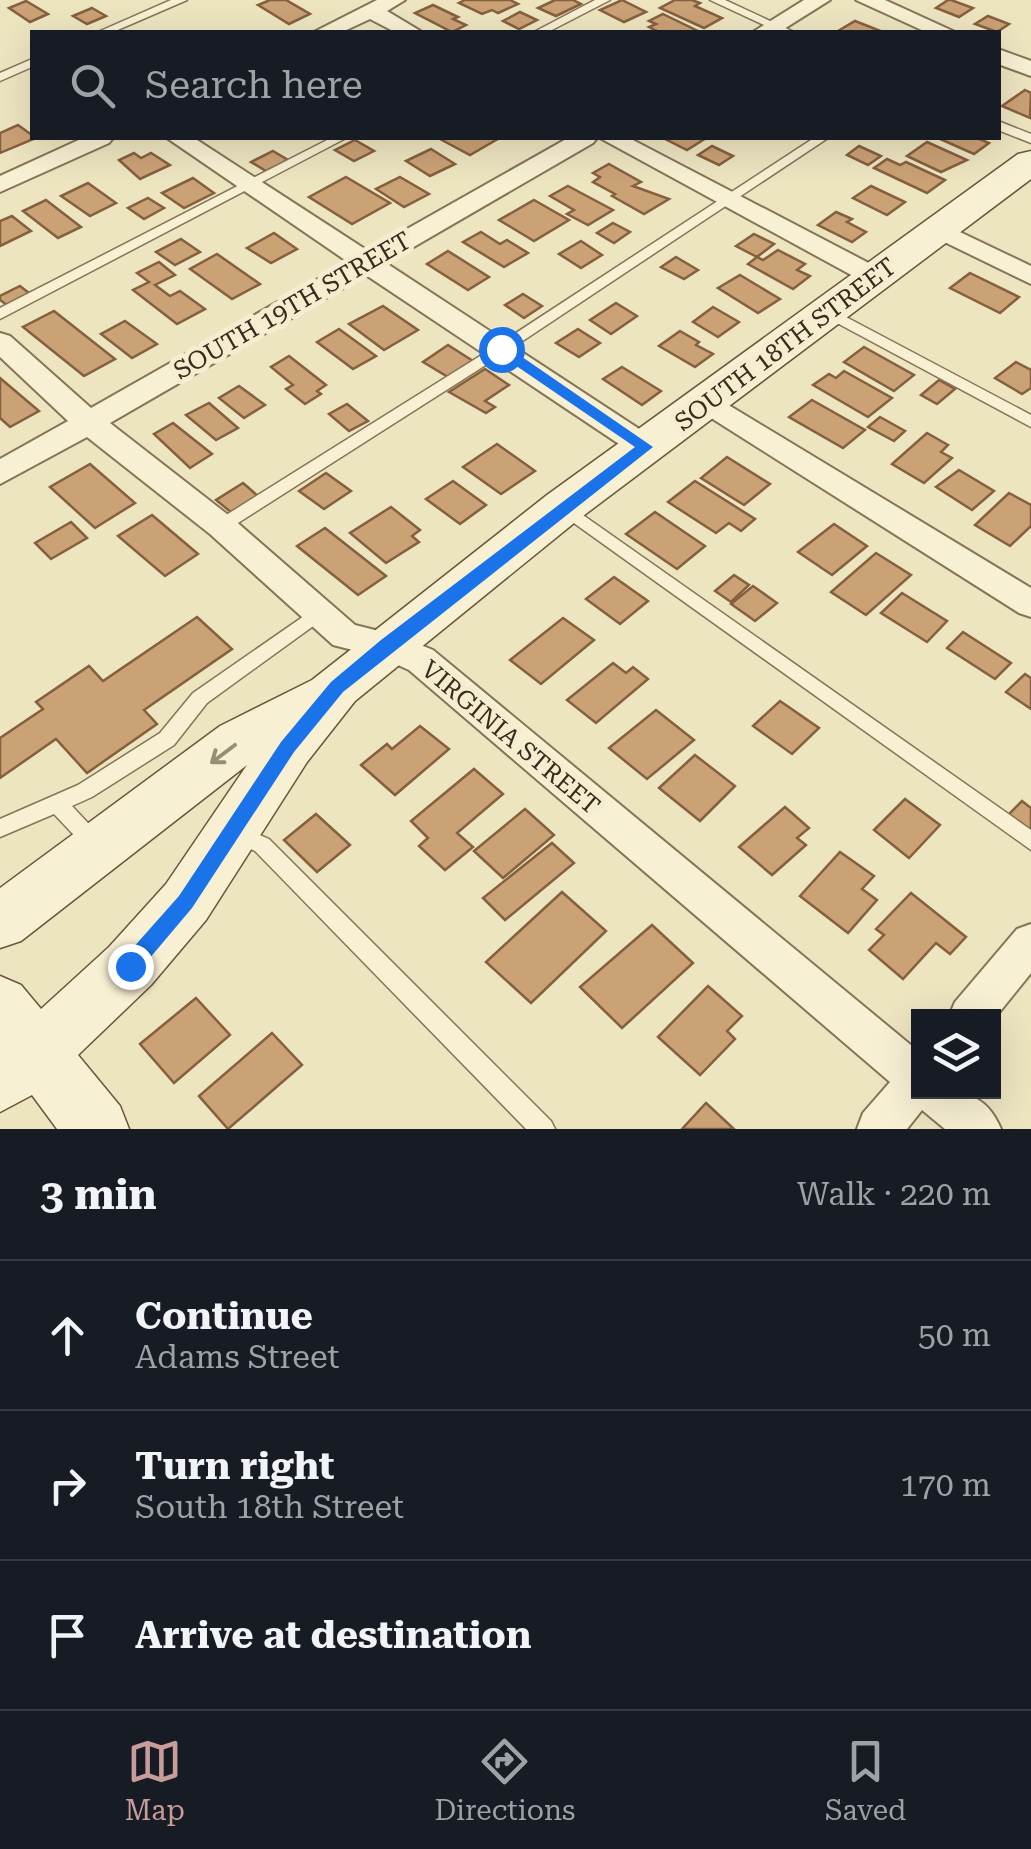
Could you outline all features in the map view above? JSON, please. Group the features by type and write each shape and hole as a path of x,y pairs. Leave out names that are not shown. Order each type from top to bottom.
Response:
{"main road":[{"name":"SOUTH 18TH STREET","path":"18,1067 130,966 186,902 288,747 337,687 563,507 1031,162"},
{"path":"0,922 239,742 337,687"},
{"path":"0,1005 18,1067 97,1129"}],"street":[{"path":"329,30 394,0"},
{"path":"777,30 819,0"},
{"path":"867,0 939,30"},
{"path":"370,11 407,30"},
{"path":"1001,57 1031,69"},
{"path":"0,185 97,140"},
{"path":"182,140 645,447"},
{"name":"SOUTH 19TH STREET","path":"0,473 581,140"},
{"path":"616,140 875,277"},
{"path":"939,230 1031,276"},
{"name":"VIRGINIA STREET","path":"0,342 88,422 221,526 344,636 387,645 421,660 911,1074"},
{"path":"707,402 1031,604"},
{"path":"976,1009 1031,942"},
{"path":"879,1129 911,1089"},
{"path":"943,1099 980,1129"}],"lane":[{"path":"109,30 181,0"},
{"path":"544,30 604,0"},
{"path":"716,0 774,30"},
{"path":"0,77 30,64"},
{"path":"1001,126 1031,139"},
{"path":"0,314 336,140"},
{"path":"221,526 501,349 819,140"},
{"path":"829,312 1031,422"},
{"path":"563,507 1031,841"},
{"path":"0,828 85,791 167,739 200,698 317,614"},
{"path":"57,804 98,848"},
{"path":"230,831 262,846 543,1129"}],"building":[{"path":"286,0 310,14 289,24 258,5"},
{"path":"510,0 518,4 498,13 492,10 482,14 459,3"},
{"path":"555,0 581,4 556,16 538,8"},
{"path":"622,0 646,12 624,22 600,10"},
{"path":"675,0 700,3 695,6 722,18 704,28 660,8"},
{"path":"948,0 973,8 959,17 936,8"},
{"path":"26,1 48,14 30,22 9,8"},
{"path":"433,5 466,25 448,30 415,13"},
{"path":"92,8 106,16 87,24 73,16"},
{"path":"520,12 537,20 519,29 503,21"},
{"path":"663,14 696,30 655,30 649,27 656,24 649,21"},
{"path":"988,16 1009,24 992,30 975,24"},
{"path":"855,21 878,30 840,30"},
{"path":"1025,90 1031,93 1030,118 1002,106"},
{"path":"18,125 30,134 31,140 0,153 0,133"},
{"path":"355,140 374,151 354,161 335,150"},
{"path":"442,140 496,140 470,155"},
{"path":"667,140 703,140 687,150"},
{"path":"942,140 989,143 974,154"},
{"path":"927,142 967,160 941,172 907,156"},
{"path":"712,146 733,156 719,165 698,155"},
{"path":"859,146 881,156 868,165 847,155"},
{"path":"431,149 455,164 430,176 406,161"},
{"path":"273,151 288,160 266,171 251,162"},
{"path":"134,153 141,158 151,153 170,165 140,179 119,160"},
{"path":"887,159 900,165 906,162 945,180 927,193 874,168"},
{"path":"609,164 641,182 633,186 669,199 644,214 612,196 615,194 593,182 600,177 593,173"},
{"path":"346,177 390,203 352,224 309,197"},
{"path":"400,177 429,194 404,207 376,189"},
{"path":"193,178 214,193 184,208 162,193"},
{"path":"88,183 116,203 90,216 61,196"},
{"path":"568,186 613,210 588,225 567,214 574,210 550,196"},
{"path":"871,186 905,202 887,215 853,198"},
{"path":"148,198 164,208 144,219 128,208"},
{"path":"46,200 81,227 58,238 23,211"},
{"path":"534,200 569,220 534,241 499,220"},
{"path":"836,212 852,219 847,222 866,232 852,242 818,225"},
{"path":"12,216 31,231 0,246 0,221"},
{"path":"613,223 630,232 614,243 597,233"},
{"path":"481,232 500,244 507,240 528,253 504,267 463,242"},
{"path":"274,233 297,249 271,263 247,248"},
{"path":"754,234 774,244 757,257 736,246"},
{"path":"181,239 200,252 175,265 156,252"},
{"path":"581,241 602,255 581,268 559,254"},
{"path":"778,250 805,264 797,270 810,276 793,289 748,264"},
{"path":"448,251 489,277 468,290 427,264"},
{"path":"217,254 260,284 232,299 190,269"},
{"path":"676,257 698,270 684,279 661,267"},
{"path":"159,262 175,275 155,285 170,296 180,291 205,309 177,324 133,290 149,282 137,273"},
{"path":"970,273 1019,297 1000,313 950,288"},
{"path":"740,275 780,299 758,313 718,288"},
{"path":"20,286 29,293 7,305 0,300 0,296"},
{"path":"523,294 542,306 524,318 505,305"},
{"path":"616,303 637,316 611,334 590,320"},
{"path":"383,306 418,330 384,350 349,324"},
{"path":"713,307 739,322 718,337 693,322"},
{"path":"54,311 115,359 84,376 23,327"},
{"path":"125,321 157,344 132,358 101,334"},
{"path":"339,329 376,356 353,369 317,342"},
{"path":"578,329 600,343 579,357 556,343"},
{"path":"680,331 713,354 695,367 659,346"},
{"path":"448,345 473,361 448,377 423,362"},
{"path":"864,347 914,375 894,391 844,362"},
{"path":"289,356 326,385 317,391 321,394 305,404 286,389 293,385 271,367"},
{"path":"1016,362 1031,370 1031,388 1022,394 995,378"},
{"path":"622,367 661,391 642,405 603,379"},
{"path":"485,369 509,385 485,401 495,407 486,413 449,392"},
{"path":"844,371 892,398 868,417 813,385 829,374 836,378"},
{"path":"0,378 39,411 10,427 0,418"},
{"path":"939,380 955,389 937,404 921,395"},
{"path":"239,386 265,405 244,418 219,398"},
{"path":"812,400 865,430 843,448 789,417"},
{"path":"209,403 238,428 216,440 186,415"},
{"path":"347,404 368,421 349,431 329,414"},
{"path":"880,417 905,431 894,441 868,427"},
{"path":"173,423 212,454 190,468 154,434"},
{"path":"927,433 948,445 941,452 952,458 924,483 892,464"},
{"path":"497,444 535,471 501,494 463,467"},
{"path":"727,457 770,484 744,505 701,478"},
{"path":"90,464 135,503 95,528 50,487"},
{"path":"959,470 994,491 972,510 936,487"},
{"path":"326,473 351,491 324,509 299,491"},
{"path":"453,481 486,505 460,524 426,499"},
{"path":"695,481 755,519 741,531 729,523 716,533 668,502"},
{"path":"243,483 258,496 232,513 216,500"},
{"path":"1009,493 1031,505 1031,526 1010,546 975,525"},
{"path":"391,507 420,530 412,536 419,542 386,563 350,533"},
{"path":"655,512 705,546 677,569 626,534"},
{"path":"152,515 198,554 165,576 118,536"},
{"path":"71,522 87,538 51,559 35,543"},
{"path":"834,524 867,546 832,575 798,552"},
{"path":"325,528 386,576 358,595 297,546"},
{"path":"876,553 911,575 866,615 831,592"},
{"path":"734,575 749,585 731,602 715,591"},
{"path":"614,577 648,601 620,624 586,599"},
{"path":"753,586 777,603 755,621 731,604"},
{"path":"902,593 947,621 927,642 881,613"},
{"path":"197,617 232,649 144,710 157,724 87,773 56,739 0,778 0,738 43,709 36,702 89,666 103,681"},
{"path":"563,618 594,640 541,684 510,660"},
{"path":"963,632 1011,663 995,679 947,648"},
{"path":"613,663 626,673 633,667 648,679 596,723 567,700"},
{"path":"1025,674 1031,678 1031,709 1006,692"},
{"path":"780,701 819,728 792,754 753,726"},
{"path":"656,710 694,740 647,779 609,748"},
{"path":"420,726 449,749 395,795 361,765 387,744 392,749"},
{"path":"695,755 735,786 700,821 659,788"},
{"path":"474,769 503,794 457,833 473,847 445,870 419,846 428,838 411,821"},
{"path":"905,799 940,825 909,858 874,830"},
{"path":"1022,801 1031,808 1031,834 1007,816"},
{"path":"785,807 809,828 797,838 806,845 772,875 739,847"},
{"path":"525,809 554,835 503,878 474,851"},
{"path":"316,814 350,845 317,872 284,840"},
{"path":"552,843 574,863 505,920 483,898"},
{"path":"840,852 874,876 862,889 877,900 848,933 800,896"},
{"path":"562,892 606,931 531,1003 486,962"},
{"path":"911,893 966,937 950,954 936,943 903,979 869,950 884,935 876,929"},
{"path":"652,925 693,963 622,1028 580,987"},
{"path":"708,986 742,1016 727,1031 735,1039 700,1075 658,1037"},
{"path":"196,998 230,1035 174,1083 140,1044"},
{"path":"272,1033 302,1065 228,1129 199,1096"},
{"path":"706,1103 734,1129 682,1129"}],"route":[{"path":"130,966 186,902 288,747 337,687 563,507 645,447 501,349"}]}
